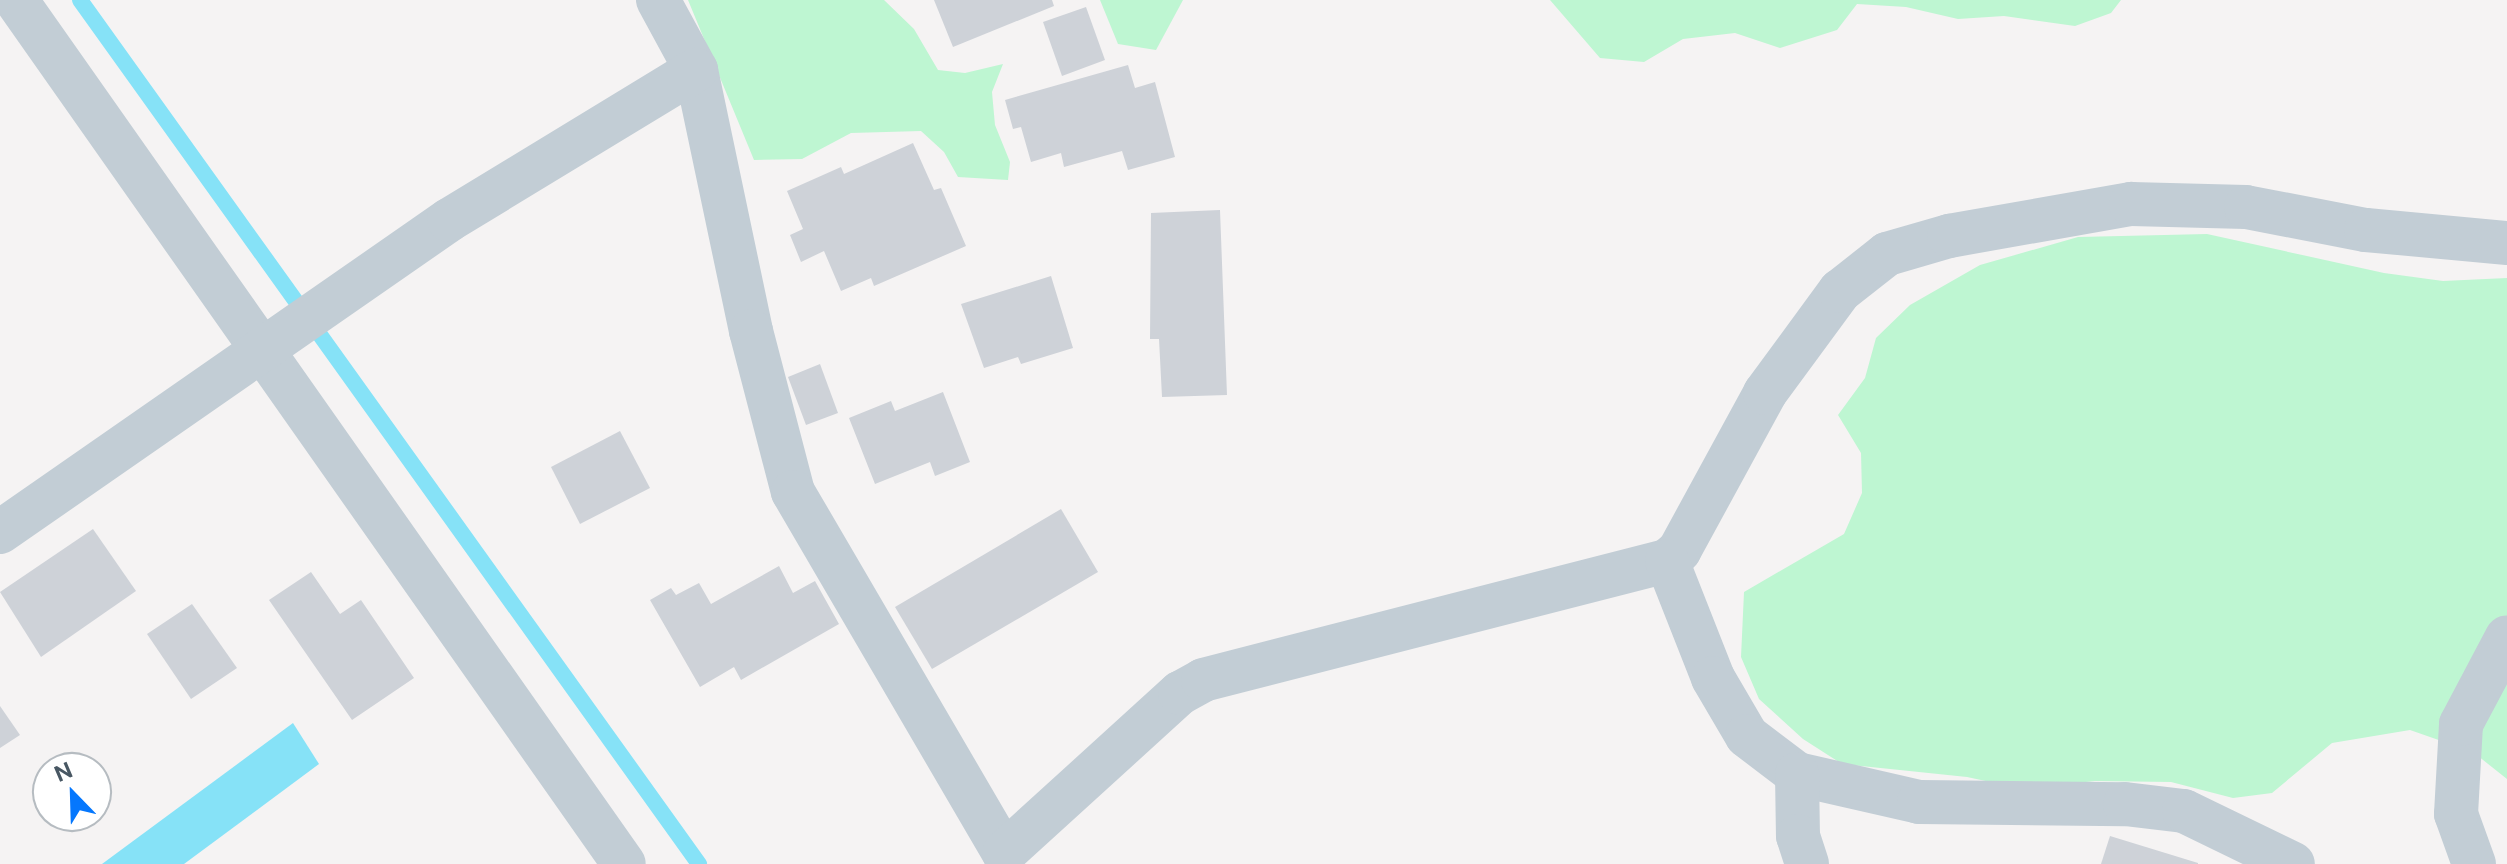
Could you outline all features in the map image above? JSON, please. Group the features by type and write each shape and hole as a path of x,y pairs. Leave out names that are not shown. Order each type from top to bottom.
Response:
{"street":[{"path":"16,0 624,864"},
{"path":"658,0 696,70 751,331 793,492 998,859 1180,693 1203,680 1667,561 1679,551 1765,393 1840,291 1887,254 1949,236 2131,204 2246,207 2366,230 2507,243"},
{"path":"0,532 463,211 696,70"},
{"path":"1667,561 1713,678 1747,736 1797,774 1919,802 2125,804 2184,811 2293,864"},
{"path":"2474,864 2456,814 2461,724 2507,637"},
{"path":"1797,774 1798,836 1807,864"}],"green space":[{"path":"688,0 884,0 914,29 938,70 965,73 1003,64 992,92 995,125 1010,162 1008,180 958,177 944,152 921,131 851,133 802,159 754,160"},
{"path":"1100,0 1183,0 1156,50 1118,44"},
{"path":"1550,0 2121,0 2111,13 2075,26 2004,16 1958,19 1906,7 1857,4 1837,30 1780,48 1735,33 1683,39 1644,62 1600,58"},
{"path":"2207,234 2384,273 2443,281 2507,278 2507,779 2473,752 2410,730 2332,743 2272,793 2233,798 2171,782 2095,781 2023,789 1967,777 1842,764 1803,739 1759,699 1741,657 1744,592 1844,534 1862,493 1861,453 1838,415 1865,378 1876,338 1910,305 1980,265 2078,237"}],"water":[{"path":"293,723 319,764 184,864 102,864"}],"building":[{"path":"934,0 1052,0 1054,6 953,47"},
{"path":"1086,7 1105,60 1062,76 1043,22"},
{"path":"1128,65 1135,88 1155,82 1175,157 1128,170 1122,151 1064,167 1061,153 1031,162 1021,127 1013,129 1005,100"},
{"path":"913,143 934,190 941,188 966,246 874,286 871,278 841,291 824,251 801,262 790,235 803,229 787,191 841,167 844,174"},
{"path":"1220,210 1227,395 1162,397 1159,339 1150,339 1151,213"},
{"path":"1051,276 1073,348 1021,364 1018,357 984,368 961,304"},
{"path":"820,364 838,413 806,425 788,377"},
{"path":"943,392 970,462 935,476 930,462 875,484 849,418 891,401 895,411"},
{"path":"620,431 650,488 580,524 551,467"},
{"path":"1061,509 1098,572 932,669 895,607"},
{"path":"93,529 136,591 41,657 0,592"},
{"path":"779,566 793,593 815,581 839,624 741,680 734,667 700,687 650,600 671,588 676,595 699,583 711,604"},
{"path":"311,572 340,614 361,600 414,678 352,720 269,600"},
{"path":"192,604 237,668 191,699 147,634"},
{"path":"0,706 20,735 0,748"},
{"path":"2110,836 2198,863 2198,864 2101,864"}],"waterway":[{"path":"80,0 699,864"}]}
